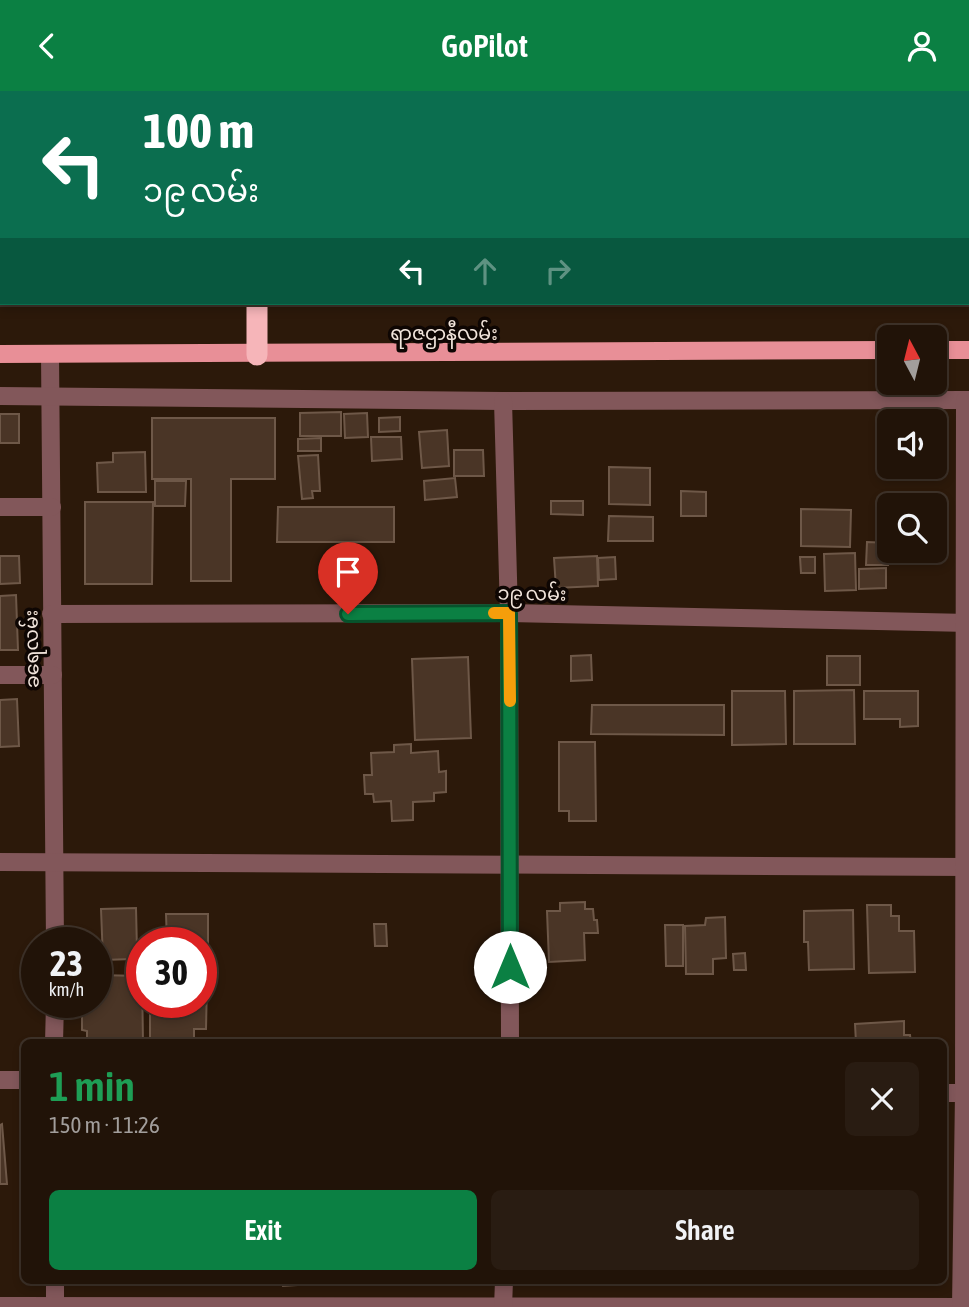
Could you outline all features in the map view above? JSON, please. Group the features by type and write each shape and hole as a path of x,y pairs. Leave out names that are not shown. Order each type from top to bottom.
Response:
{"highway":[{"path":"257,305 257,355"}],"main road":[{"name":"ရာဇဌာနီလမ်း","path":"0,354 257,355 877,350"},
{"path":"947,350 969,350"}],"street":[{"name":"ခရေလမ်း","path":"50,354 55,927"},
{"path":"0,396 503,401 967,400 967,1093 961,1307"},
{"path":"503,401 509,613 510,1039"},
{"path":"0,507 52,507"},
{"name":"၁၉ လမ်း","path":"51,614 509,613 967,623"},
{"path":"0,675 53,675"},
{"path":"0,862 967,867"},
{"path":"54,1039 55,1018"},
{"path":"0,1080 21,1080"},
{"path":"947,1093 967,1093"},
{"path":"55,1284 55,1307"},
{"path":"503,1307 504,1284"},
{"path":"0,1306 969,1307"}],"building":[{"path":"341,412 341,436 300,436 300,413"},
{"path":"367,413 368,437 345,438 344,414"},
{"path":"0,414 19,414 19,443 0,443"},
{"path":"400,417 400,431 379,432 379,418"},
{"path":"152,418 275,418 275,479 231,479 231,581 191,581 191,479 152,479"},
{"path":"447,430 449,466 422,468 419,432"},
{"path":"371,437 401,437 402,459 372,461"},
{"path":"321,438 321,451 298,451 298,439"},
{"path":"454,450 483,450 484,476 454,476"},
{"path":"145,452 146,492 98,492 97,463 113,462 113,453"},
{"path":"318,455 320,491 312,491 313,498 302,499 298,456"},
{"path":"609,467 650,468 650,505 609,504"},
{"path":"455,478 457,497 425,500 424,481"},
{"path":"155,481 186,481 185,506 155,506"},
{"path":"681,491 706,492 706,516 681,516"},
{"path":"551,501 583,501 583,515 551,514"},
{"path":"85,502 153,502 152,584 85,584"},
{"path":"278,507 394,507 394,542 277,542"},
{"path":"801,509 851,510 850,547 801,546"},
{"path":"609,516 653,517 653,541 608,541"},
{"path":"867,542 877,542 877,563 888,565 866,565"},
{"path":"855,553 856,590 825,591 824,554"},
{"path":"0,556 19,556 20,583 0,584"},
{"path":"597,556 598,586 556,588 554,558"},
{"path":"615,557 616,579 599,580 598,558"},
{"path":"800,557 815,557 815,573 801,573"},
{"path":"886,568 886,588 859,589 859,569"},
{"path":"16,595 18,650 0,650 0,596"},
{"path":"591,655 592,680 571,681 571,656"},
{"path":"827,656 860,656 860,685 827,685"},
{"path":"468,657 471,738 415,740 412,659"},
{"path":"854,690 855,744 794,744 794,691"},
{"path":"732,691 785,691 786,744 732,745"},
{"path":"864,691 918,691 918,726 900,727 900,719 864,719"},
{"path":"17,699 19,746 0,747 0,700"},
{"path":"592,705 724,705 724,735 591,734"},
{"path":"559,742 595,742 596,821 569,821 569,811 559,811"},
{"path":"411,744 411,753 438,751 439,772 446,771 446,792 434,793 434,801 413,802 413,820 392,821 391,801 374,802 373,794 365,794 364,775 372,775 371,753 394,752 394,745"},
{"path":"585,902 585,909 593,909 598,933 584,933 585,960 549,962 547,911 560,911 560,903"},
{"path":"867,905 891,905 891,916 899,916 899,931 914,931 915,972 869,973"},
{"path":"136,908 136,927 126,927 126,959 112,960 112,927 102,927 101,909"},
{"path":"853,910 854,969 809,970 808,942 804,942 804,911"},
{"path":"166,914 208,914 208,927 166,927"},
{"path":"725,917 726,958 713,959 713,974 686,974 685,926 705,925 706,918"},
{"path":"374,924 386,924 387,946 375,946"},
{"path":"665,925 683,925 683,966 666,966"},
{"path":"745,953 746,970 734,970 733,954"},
{"path":"112,975 126,976 126,1018 143,1018 143,1039 87,1039 87,1031 82,1030 82,1018 112,1018"},
{"path":"150,1018 206,1018 206,1029 194,1029 194,1039 150,1039"},
{"path":"904,1021 904,1035 910,1035 910,1039 856,1039 855,1024"},
{"path":"2,1124 7,1184 0,1184"},
{"path":"283,1284 314,1284 283,1286"}],"slow traffic":[{"path":"494,613 509,613 510,701"}],"route":[{"path":"348,614 509,613 510,967"}]}
